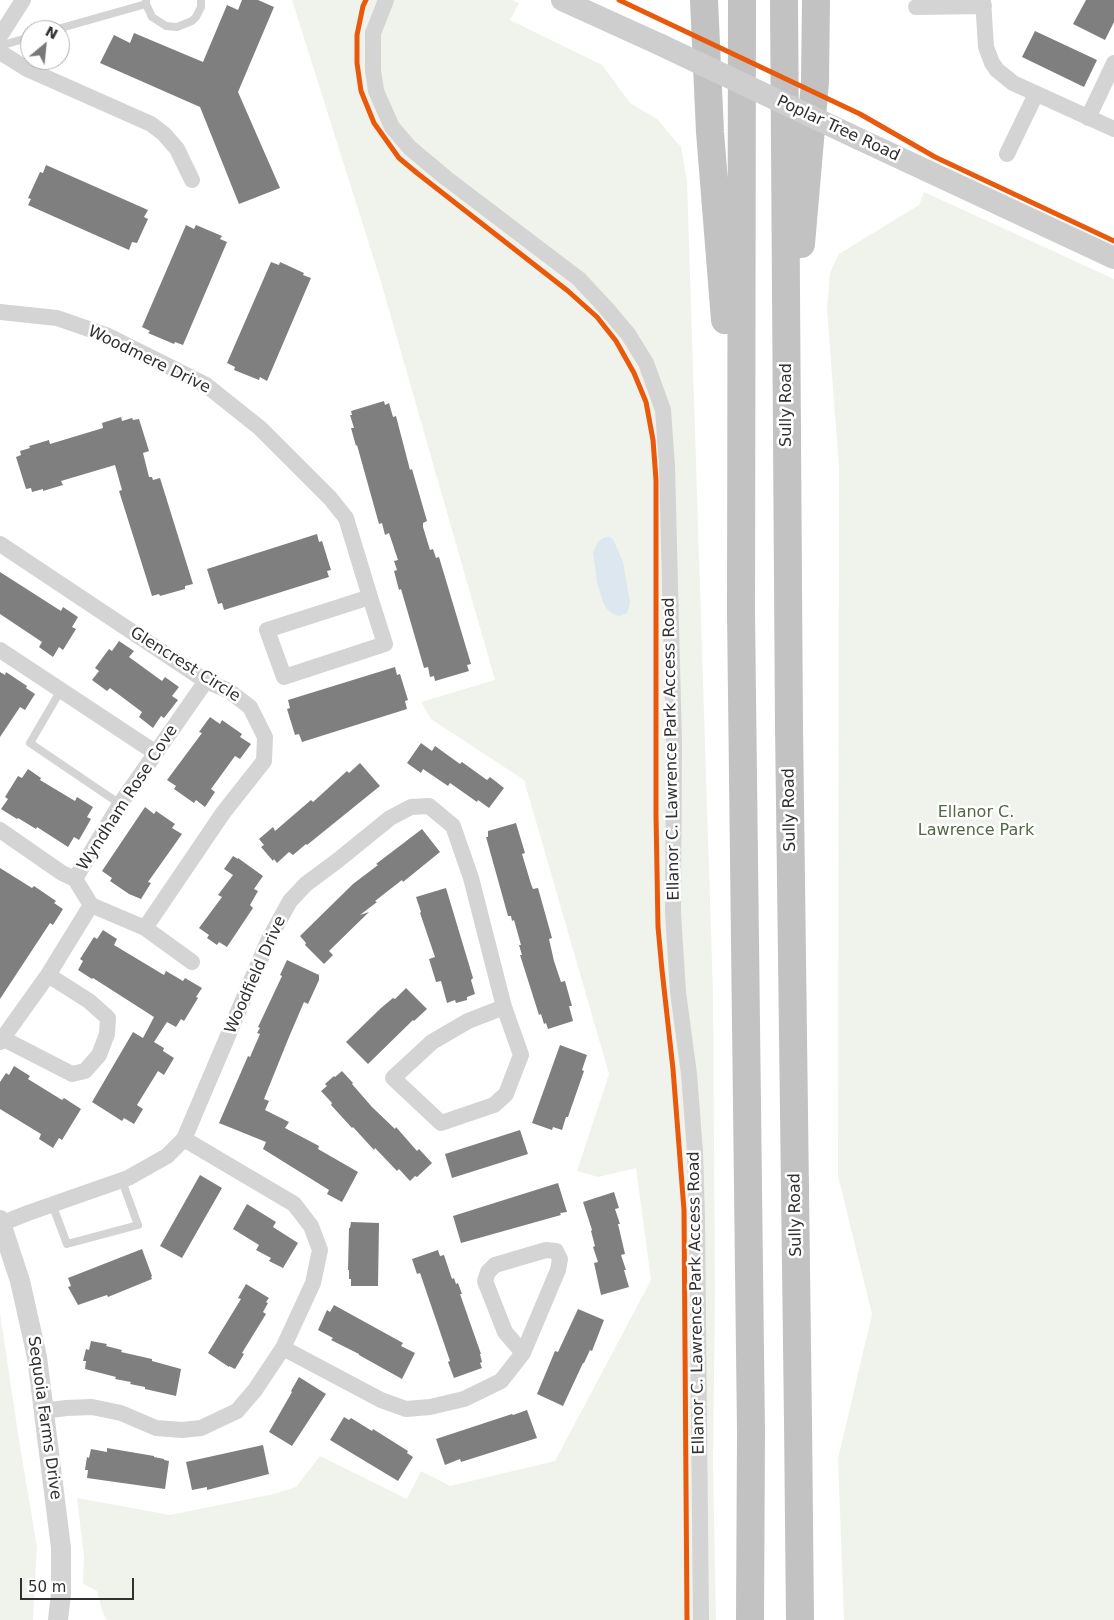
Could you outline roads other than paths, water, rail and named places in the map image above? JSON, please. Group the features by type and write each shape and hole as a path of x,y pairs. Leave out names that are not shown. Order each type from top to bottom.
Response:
{"highway":[{"path":"704,0 710,132 723,289 742,613"},
{"path":"742,0 742,613 750,1412 750,1620"},
{"name":"Sully Road","path":"784,0 787,505 800,1620"},
{"path":"787,505 798,282 815,82 816,0"}],"main road":[{"name":"Poplar Tree Road","path":"562,0 1114,258"}],"street":[{"path":"0,36 23,0"},
{"name":"Ellanor C. Lawrence Park Access Road","path":"386,0 373,33 373,70 376,90 392,127 410,148 446,178 579,279 628,334 646,363 663,410 667,466 673,724 673,913 678,992 695,1152 701,1620"},
{"path":"916,7 983,3 986,47 992,63 1004,77 1114,130"},
{"path":"0,52 27,69 151,124 164,134 177,150 192,180"},
{"path":"1088,118 1114,63"},
{"path":"1007,154 1036,94"},
{"name":"Woodmere Drive","path":"0,312 58,318 106,335 206,386 260,428 330,498 346,518 385,644 284,677 267,630 370,597"},
{"name":"Glencrest Circle","path":"0,544 206,681 229,691 250,707 265,737 264,761 223,813 145,928"},
{"path":"0,650 156,753"},
{"name":"Wyndham Rose Cove","path":"90,905 75,879 120,804 206,681"},
{"name":"Woodfield Drive","path":"0,1222 128,1178 167,1156 184,1139 269,939 290,901 306,884 390,818 411,807 429,806 453,826 471,878 504,1007 521,1055 506,1094 494,1105 441,1123 393,1078 432,1042 468,1021 504,1007"},
{"path":"0,830 62,873 75,879"},
{"path":"48,974 89,1001 108,1018 106,1034 99,1055 85,1070 72,1074 1,1039 48,974 90,905 145,928 192,962"},
{"path":"44,1411 92,1407 121,1414 156,1428 182,1430 202,1428 237,1411 256,1390 283,1348 314,1282 320,1250 312,1226 294,1204 184,1139"},
{"name":"Sequoia Farms Drive","path":"0,1222 16,1267 30,1320 37,1357 61,1548 61,1594 58,1620"},
{"path":"283,1348 381,1400 406,1409 430,1407 464,1399 501,1381 524,1353 558,1270 560,1259 556,1251 546,1250 495,1265 488,1272 485,1281 505,1332 524,1353"}],"lane":[{"path":"70,25 146,2 152,17 166,26 177,27 192,21 196,17 201,8 201,0"},
{"path":"0,46 20,40"},
{"path":"61,690 30,742 120,804"},
{"path":"52,1204 67,1244 138,1225 122,1180"}],"park label":[{"name":"Ellanor C. Lawrence Park","path":"976,822"}]}
